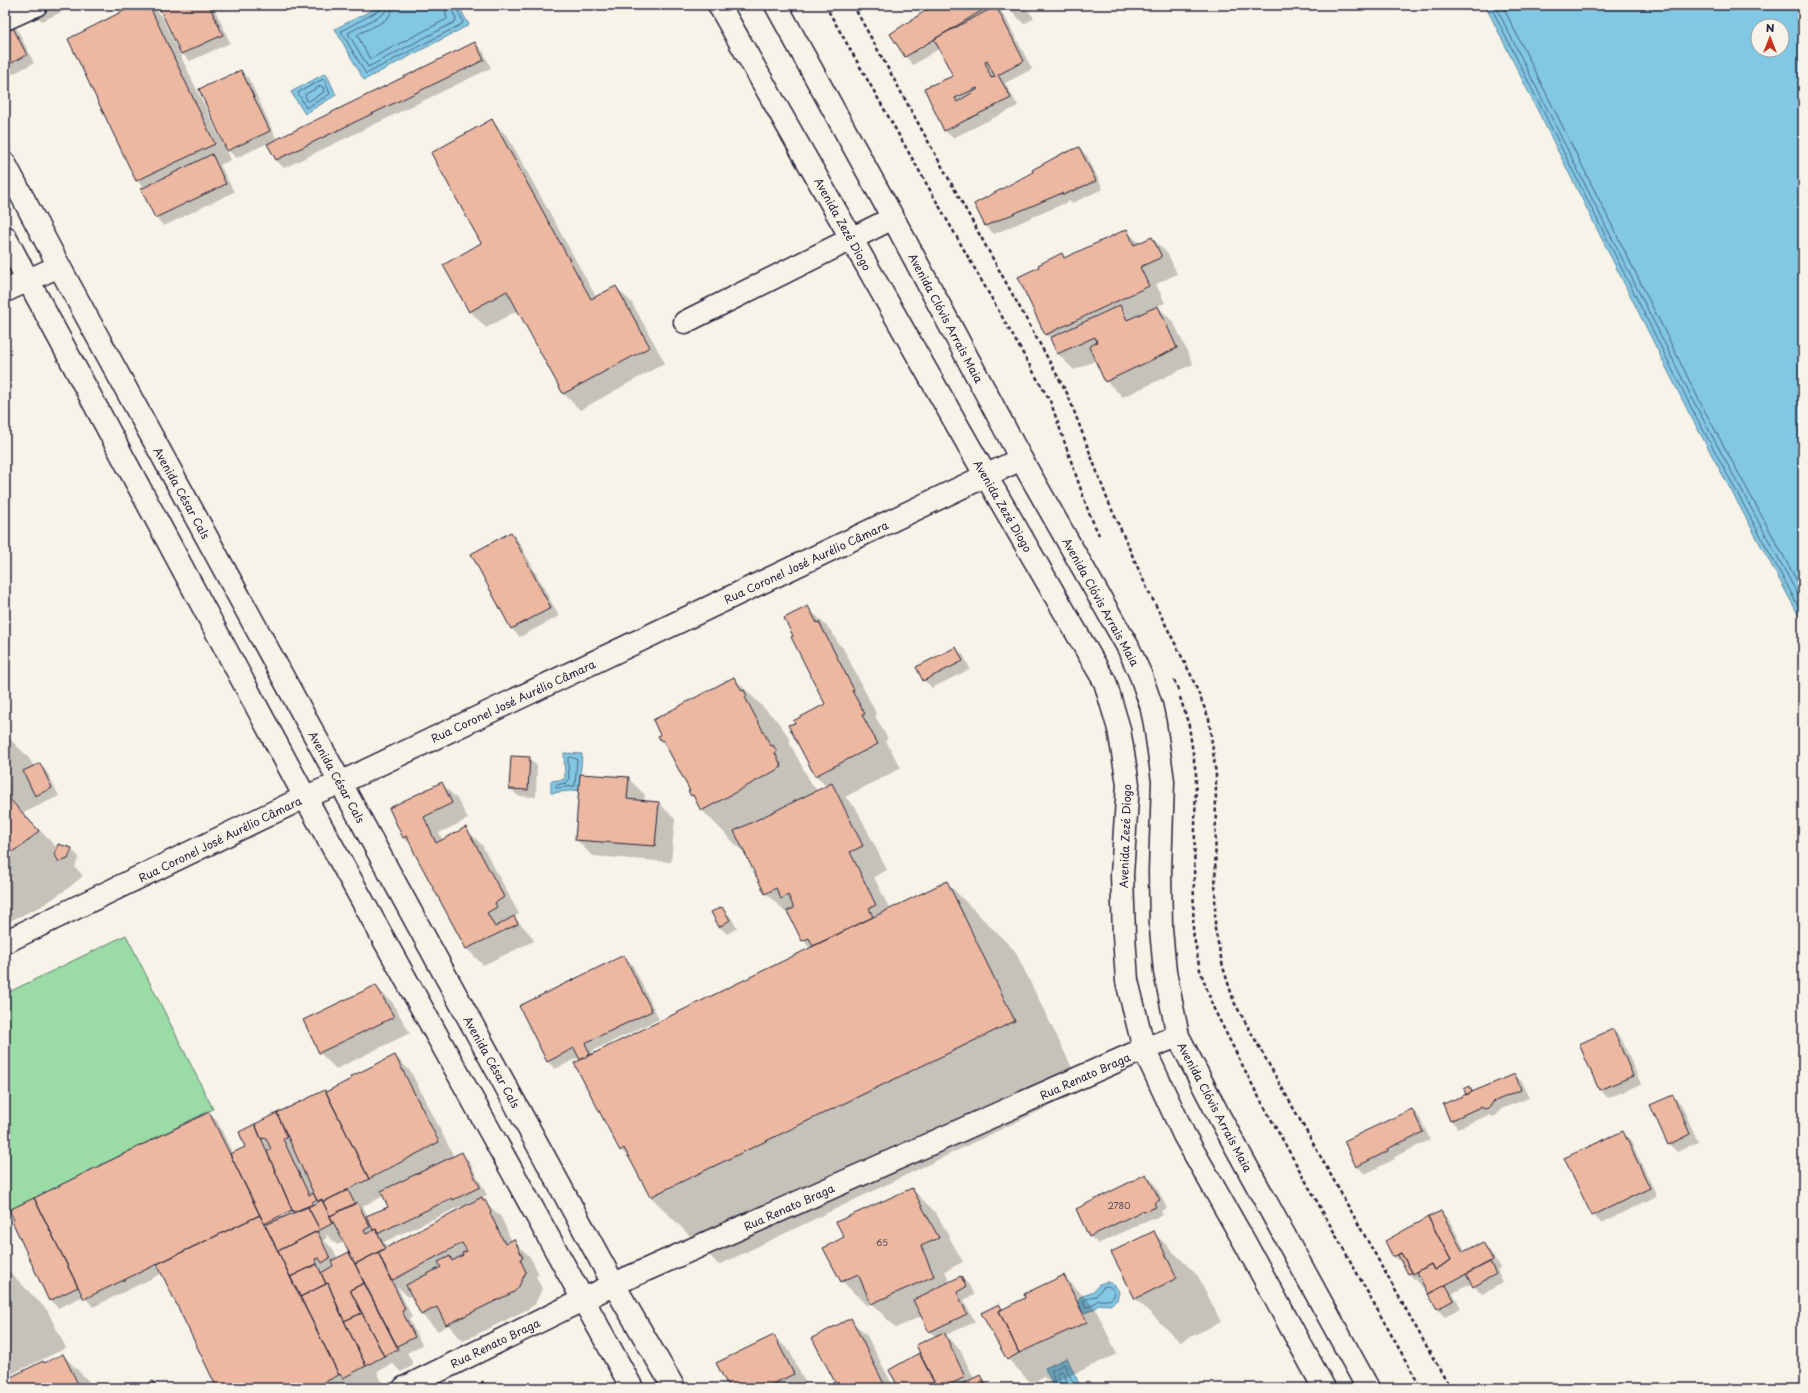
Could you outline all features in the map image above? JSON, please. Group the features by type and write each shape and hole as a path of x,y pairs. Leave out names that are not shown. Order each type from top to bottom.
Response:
{"main road":[{"path":"5,19 36,5"},
{"name":"Avenida Zezé Diogo","path":"719,5 986,476 1105,682 1119,729 1128,784 1122,875 1127,981 1144,1049"},
{"name":"Avenida Clóvis Arrais Maia","path":"776,5 893,218 1020,459 1128,647 1141,676 1151,705 1155,724 1163,781 1160,871 1161,929 1166,972 1178,1036 1218,1116 1368,1388"},
{"name":"Avenida César Cals","path":"5,164 59,266 614,1285 674,1388"},
{"path":"685,322 893,218"},
{"path":"5,237 305,797 632,1388"},
{"path":"5,290 59,266"},
{"name":"Rua Coronel José Aurélio Câmara","path":"5,942 305,797 340,783 1020,459"},
{"name":"Rua Renato Braga","path":"404,1388 583,1299 1144,1049 1178,1036"},
{"path":"1144,1049 1184,1136 1244,1240 1324,1388"}],"green space":[{"path":"126,935 213,1109 5,1213 5,994"}],"water":[{"path":"382,5 458,5 469,25 364,80 335,29"},
{"path":"1485,5 1803,5 1803,623 1688,411"},
{"path":"326,73 336,95 305,114 291,92"},
{"path":"564,753 582,754 579,790 551,793 551,781 565,779"},
{"path":"1106,1282 1115,1286 1118,1290 1117,1300 1110,1305 1099,1304 1094,1309 1085,1313 1082,1311 1078,1302 1080,1297 1094,1292 1099,1284"},
{"path":"1067,1358 1081,1388 1054,1388 1045,1368"}],"building":[{"path":"135,5 149,5 215,144 136,181 68,39"},
{"path":"158,5 209,5 223,35 181,54"},
{"path":"934,5 991,5 905,57 890,34"},
{"path":"996,6 1024,61 998,75 1011,98 944,131 924,88 953,76 934,39","holes":["987,61 995,77 991,78 985,62","977,88 978,89 957,102 955,98"]},
{"path":"9,20 27,55 5,66 5,22"},
{"path":"475,42 484,60 276,160 267,144"},
{"path":"241,70 270,131 227,151 199,89"},
{"path":"492,119 591,299 616,286 650,347 563,394 507,291 469,312 443,265 481,243 431,153"},
{"path":"1079,147 1096,181 1063,195 1062,193 985,226 974,204 1033,172 1032,170 1065,152"},
{"path":"212,154 226,184 155,218 141,189"},
{"path":"1127,229 1134,245 1152,237 1162,257 1140,267 1149,286 1045,335 1018,277 1039,267 1038,265 1062,253 1064,258"},
{"path":"1120,305 1127,320 1158,306 1177,348 1105,382 1089,347 1097,342 1095,337 1057,354 1050,338"},
{"path":"511,532 551,608 511,629 471,554"},
{"path":"808,606 817,623 819,622 854,690 852,691 865,714 862,715 878,744 815,776 788,725 795,723 793,721 825,704 791,637 793,636 784,618"},
{"path":"956,647 963,661 923,681 916,667"},
{"path":"734,677 742,691 744,690 747,696 745,697 771,746 773,745 777,752 775,753 782,767 701,811 693,795 691,796 688,791 690,791 663,740 661,741 658,736 660,735 653,720"},
{"path":"511,756 530,757 528,790 509,789"},
{"path":"40,763 52,788 35,796 23,771"},
{"path":"580,774 629,777 627,799 659,802 655,846 575,840"},
{"path":"442,782 452,803 424,817 436,843 466,827 504,897 495,903 497,907 487,913 495,927 514,916 518,924 466,949 415,854 407,836 403,838 389,808"},
{"path":"832,783 863,846 850,852 876,905 869,908 873,917 813,946 809,938 802,941 787,911 794,908 788,895 781,899 776,888 765,894 734,831"},
{"path":"5,796 7,796 39,831 23,845 5,856"},
{"path":"58,844 72,848 68,859 59,862 55,855"},
{"path":"947,881 1015,1021 650,1197 624,1148 620,1151 574,1063"},
{"path":"722,907 730,920 719,927 711,912"},
{"path":"624,955 652,1011 585,1043 590,1054 580,1060 574,1048 547,1062 519,1006"},
{"path":"376,985 394,1017 319,1053 303,1020"},
{"path":"1613,1029 1633,1076 1599,1090 1579,1044"},
{"path":"395,1055 439,1142 369,1179 326,1092 351,1079 350,1077"},
{"path":"1515,1074 1521,1090 1493,1102 1490,1107 1485,1109 1480,1107 1450,1121 1443,1104"},
{"path":"1470,1086 1472,1092 1466,1095 1464,1089"},
{"path":"325,1090 369,1179 323,1202 322,1199 317,1201 277,1113"},
{"path":"1673,1095 1690,1134 1668,1145 1650,1105"},
{"path":"1412,1109 1423,1132 1387,1149 1388,1151 1356,1167 1344,1141"},
{"path":"209,1112 260,1215 84,1299 34,1198"},
{"path":"277,1113 287,1137 283,1139 309,1195 313,1193 317,1200 312,1202 313,1204 293,1212 267,1152 271,1149 266,1138 261,1139 255,1124"},
{"path":"255,1124 292,1210 264,1224 230,1154 245,1147 239,1132"},
{"path":"1623,1131 1650,1188 1592,1216 1564,1158"},
{"path":"462,1152 480,1187 453,1200 452,1198 377,1234 376,1229 373,1230 366,1216 388,1207 381,1191"},
{"path":"1146,1174 1160,1200 1154,1203 1156,1207 1144,1212 1144,1210 1089,1237 1076,1209"},
{"path":"912,1188 939,1238 921,1246 934,1276 871,1304 858,1274 841,1282 823,1248 844,1237 836,1222"},
{"path":"348,1190 355,1204 330,1216 323,1202"},
{"path":"482,1197 491,1212 490,1213 505,1244 514,1239 523,1258 520,1259 526,1272 518,1288 514,1292 446,1325 437,1307 421,1315 406,1285 441,1267 438,1262 450,1256 452,1261 463,1255 462,1253 467,1251 462,1243 391,1281 378,1252"},
{"path":"34,1198 78,1287 49,1301 12,1221 14,1220 9,1210"},
{"path":"322,1200 333,1223 320,1230 308,1207"},
{"path":"357,1202 370,1227 364,1230 366,1234 376,1229 385,1249 355,1264 330,1216"},
{"path":"308,1207 320,1230 278,1251 265,1225"},
{"path":"1441,1211 1463,1252 1483,1242 1493,1260 1428,1294 1417,1272 1431,1264 1434,1270 1451,1260 1428,1217"},
{"path":"260,1215 339,1375 313,1388 217,1388 157,1264"},
{"path":"1428,1217 1451,1260 1434,1270 1431,1264 1413,1274 1401,1253 1393,1257 1385,1241"},
{"path":"317,1231 330,1258 322,1263 319,1258 315,1259 317,1264 290,1277 278,1251"},
{"path":"1154,1231 1177,1278 1135,1299 1111,1252"},
{"path":"349,1252 364,1283 350,1290 362,1313 344,1321 328,1283 326,1284 321,1273 333,1266 331,1261"},
{"path":"378,1252 405,1309 402,1311 415,1337 397,1346 355,1264"},
{"path":"1401,1253 1412,1272 1408,1274 1398,1255"},
{"path":"1490,1262 1496,1274 1473,1287 1466,1274"},
{"path":"317,1264 326,1284 300,1297 290,1277"},
{"path":"1064,1275 1087,1322 1019,1353 999,1311 1025,1298 1024,1294"},
{"path":"961,1276 966,1287 957,1292 967,1314 929,1332 913,1300"},
{"path":"5,1282 9,1290 5,1291"},
{"path":"328,1283 338,1308 366,1366 343,1378 340,1374 339,1375 300,1297"},
{"path":"364,1283 398,1349 384,1356 350,1290"},
{"path":"1446,1285 1454,1300 1437,1309 1428,1294"},
{"path":"999,1304 1002,1309 999,1311 1019,1353 1007,1360 981,1313"},
{"path":"362,1313 384,1356 366,1366 344,1321"},
{"path":"851,1318 886,1388 838,1388 812,1338"},
{"path":"944,1332 965,1377 943,1388 937,1388 916,1345"},
{"path":"774,1335 794,1374 764,1388 729,1388 716,1363"},
{"path":"919,1353 937,1388 899,1388 889,1370"},
{"path":"63,1354 80,1388 5,1388 5,1380 43,1361 44,1363"},
{"path":"980,1375 987,1388 954,1388"},
{"path":"153,1381 157,1388 139,1388"}]}
